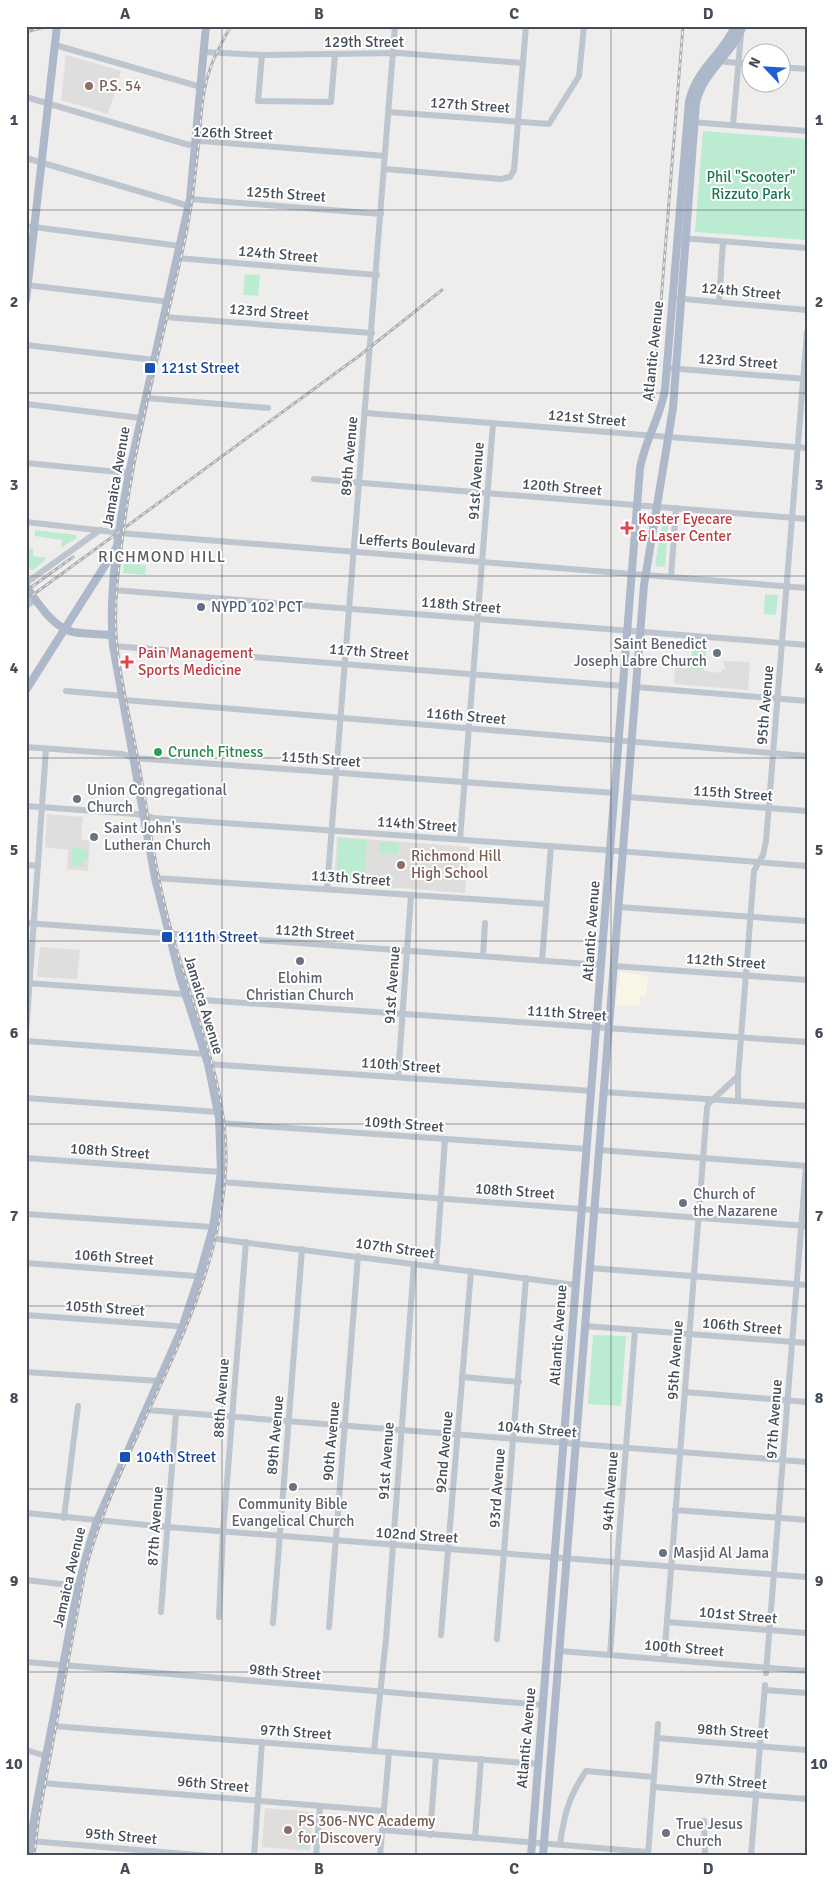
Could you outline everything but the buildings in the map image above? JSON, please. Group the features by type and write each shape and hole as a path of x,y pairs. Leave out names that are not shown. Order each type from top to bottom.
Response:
{"main road":[{"path":"26,300 30,227 42,162 57,26"},
{"name":"Jamaica Avenue","path":"29,1856 41,1782 78,1586 87,1548 97,1521 182,1328 213,1227 221,1182 220,1123 218,1112 208,1064 168,934 155,878 112,635 113,590 129,473 189,203 206,26"},
{"name":"Atlantic Avenue","path":"531,1856 641,463 662,405 677,298 692,90 700,74 714,61 728,40 740,28"},
{"name":"Atlantic Avenue","path":"543,1856 640,632 645,575 668,437 676,369 677,298"},
{"path":"27,689 119,544"},
{"path":"102,572 115,573"},
{"path":"26,585 35,600 56,622 71,632 112,635"}],"street":[{"name":"89th Avenue","path":"327,889 396,26"},
{"path":"384,169 509,178 514,170 526,26"},
{"name":"127th Street","path":"389,112 518,120 549,124 580,76 584,26"},
{"path":"732,125 740,28"},
{"path":"56,44 201,87"},
{"name":"129th Street","path":"205,52 262,54 393,53 523,63"},
{"path":"262,54 258,101 331,102 335,54"},
{"path":"714,61 738,63"},
{"path":"790,68 807,69"},
{"name":"126th Street","path":"26,97 189,145 202,141 385,156"},
{"path":"691,122 807,131"},
{"name":"125th Street","path":"26,158 189,203 381,214"},
{"path":"30,227 180,246"},
{"path":"682,238 807,248"},
{"path":"718,302 723,242"},
{"name":"124th Street","path":"178,258 377,275"},
{"path":"27,285 167,303"},
{"name":"124th Street","path":"677,298 807,310"},
{"name":"123rd Street","path":"164,317 372,332"},
{"name":"95th Avenue","path":"738,1101 738,1076 754,871 765,849 769,808 805,379 807,332"},
{"path":"26,345 154,360"},
{"name":"123rd Street","path":"667,368 805,379"},
{"path":"146,398 268,408"},
{"path":"26,404 141,418"},
{"name":"121st Street","path":"365,413 807,448"},
{"name":"91st Avenue","path":"460,840 493,424"},
{"path":"26,463 129,473"},
{"name":"120th Street","path":"314,479 807,519"},
{"path":"671,577 676,508"},
{"name":"Lefferts Boulevard","path":"26,522 354,552 807,588"},
{"path":"26,585 100,530"},
{"name":"118th Street","path":"113,590 807,645"},
{"path":"26,606 35,600"},
{"name":"117th Street","path":"113,646 623,686"},
{"path":"636,687 807,701"},
{"name":"116th Street","path":"66,691 341,718 807,756"},
{"name":"115th Street","path":"26,748 123,754 133,758 615,793"},
{"path":"26,1032 46,749"},
{"name":"115th Street","path":"628,797 807,811"},
{"name":"114th Street","path":"26,806 145,815 154,818 611,850 807,866"},
{"path":"542,961 551,846"},
{"path":"26,865 38,866"},
{"name":"113th Street","path":"155,878 546,904"},
{"name":"91st Avenue","path":"398,1077 410,895"},
{"path":"619,907 807,921"},
{"name":"112th Street","path":"26,923 602,965"},
{"path":"483,956 485,923"},
{"name":"112th Street","path":"614,966 807,980"},
{"name":"111th Street","path":"28,983 182,994 186,997 402,1014 807,1042"},
{"path":"26,1041 205,1054"},
{"name":"110th Street","path":"208,1064 592,1090"},
{"name":"95th Avenue","path":"664,1659 707,1108 738,1076"},
{"path":"604,1092 807,1106"},
{"path":"26,1098 218,1112"},
{"name":"109th Street","path":"220,1123 587,1149"},
{"path":"436,1266 445,1139"},
{"path":"599,1150 806,1166"},
{"name":"108th Street","path":"26,1158 221,1172"},
{"name":"97th Avenue","path":"766,1670 796,1284 804,1225 806,1166"},
{"name":"108th Street","path":"221,1182 804,1225"},
{"path":"26,1214 213,1227"},
{"name":"107th Street","path":"210,1238 576,1285"},
{"name":"88th Avenue","path":"219,1617 223,1532 246,1242"},
{"name":"89th Avenue","path":"273,1623 302,1249"},
{"name":"90th Avenue","path":"329,1627 358,1256"},
{"name":"106th Street","path":"26,1263 199,1277"},
{"name":"91st Avenue","path":"374,1750 414,1264"},
{"path":"590,1268 807,1285"},
{"name":"92nd Avenue","path":"441,1635 471,1271"},
{"name":"93rd Avenue","path":"497,1639 526,1278"},
{"name":"105th Street","path":"26,1315 182,1328"},
{"name":"106th Street","path":"586,1326 807,1343"},
{"name":"94th Avenue","path":"610,1654 635,1330"},
{"path":"26,1372 158,1381"},
{"path":"462,1377 519,1382"},
{"path":"685,1392 807,1402"},
{"path":"64,1518 78,1406"},
{"name":"104th Street","path":"146,1410 807,1462"},
{"name":"87th Avenue","path":"161,1612 176,1413"},
{"path":"675,1510 807,1520"},
{"name":"102nd Street","path":"26,1513 223,1532 807,1577"},
{"path":"26,1580 78,1586"},
{"name":"101st Street","path":"666,1622 807,1634"},
{"name":"100th Street","path":"560,1651 610,1654 766,1670 807,1671"},
{"name":"98th Street","path":"26,1662 64,1667 543,1705"},
{"path":"751,1856 765,1688 807,1692"},
{"path":"382,1830 560,1844 648,1854 658,1724"},
{"name":"97th Street","path":"52,1726 538,1764"},
{"name":"98th Street","path":"657,1738 807,1750"},
{"path":"254,1856 262,1742"},
{"path":"26,1750 46,1756"},
{"path":"380,1856 389,1752"},
{"path":"430,1834 436,1756"},
{"path":"475,1838 482,1760"},
{"path":"560,1844 566,1808 577,1784 586,1771 654,1777"},
{"name":"96th Street","path":"41,1782 383,1811"},
{"name":"97th Street","path":"654,1788 807,1799"},
{"path":"316,1856 320,1806"},
{"path":"704,1822 705,1856"},
{"name":"95th Street","path":"30,1841 210,1856"}],"shaded area":[{"name":"P.S. 54","path":"66,55 121,71 108,114 61,100"},
{"path":"723,661 750,662 748,690 674,684 675,663 691,664 691,669 704,669 705,671 721,673 722,669 725,669"},
{"path":"47,814 83,817 81,839 90,841 88,871 67,869 68,850 45,847"},
{"name":"Richmond Hill High School","path":"337,837 469,847 465,893 334,883"},
{"path":"40,947 80,950 77,979 37,977"},
{"path":"620,972 648,976 646,997 640,996 640,1006 616,1005"},
{"name":"PS 306-NYC Academy for Discovery","path":"265,1808 313,1812 310,1851 262,1847"}],"green space":[{"name":"Phil \"Scooter\" Rizzuto Park","path":"703,131 807,139 806,240 695,232"},
{"path":"245,274 260,275 258,296 243,295"},
{"path":"663,516 669,517 665,567 655,566"},
{"path":"35,530 76,535 77,538 61,548 62,540 35,536"},
{"path":"26,548 33,549 33,556 47,558 32,571 26,563"},
{"path":"124,564 146,565 145,575 123,573"},
{"path":"765,594 778,595 776,615 764,614"},
{"path":"693,642 707,643 704,669 690,669"},
{"path":"339,838 367,840 364,884 336,882"},
{"path":"380,842 399,843 398,855 379,853"},
{"path":"72,847 85,849 88,852 88,860 84,860 83,866 71,865"},
{"path":"593,1335 626,1336 621,1406 588,1404"},
{"path":"299,1830 309,1831 307,1848 298,1847"}],"railway":[{"path":"26,32 48,26"},
{"path":"34,1856 39,1816 85,1572 101,1520 189,1321 207,1270 220,1218 226,1164 225,1135 215,1076 179,958 161,889 121,676 117,646 116,604 128,497 142,424 187,231 205,87 214,58 231,26"},
{"path":"653,402 683,26"},
{"path":"26,600 359,356 442,290"},
{"path":"26,591 73,557"}],"place":[{"name":"P.S. 54","path":"89,86"},
{"name":"121st Street","path":"150,368"},
{"name":"Koster Eyecare & Laser Center","path":"627,528"},
{"name":"NYPD 102 PCT","path":"201,607"},
{"name":"Saint Benedict Joseph Labre Church","path":"717,653"},
{"name":"Pain Management Sports Medicine","path":"127,662"},
{"name":"Crunch Fitness","path":"158,752"},
{"name":"Union Congregational Church","path":"77,799"},
{"name":"Saint John's Lutheran Church","path":"94,837"},
{"name":"Richmond Hill High School","path":"401,865"},
{"name":"111th Street","path":"167,937"},
{"name":"Elohim Christian Church","path":"300,961"},
{"name":"Church of the Nazarene","path":"683,1203"},
{"name":"104th Street","path":"125,1457"},
{"name":"Community Bible Evangelical Church","path":"293,1487"},
{"name":"Masjid Al Jama","path":"663,1553"},
{"name":"PS 306-NYC Academy for Discovery","path":"288,1830"},
{"name":"True Jesus Church","path":"666,1833"}],"district":[{"name":"RICHMOND HILL","path":"162,556"}]}
